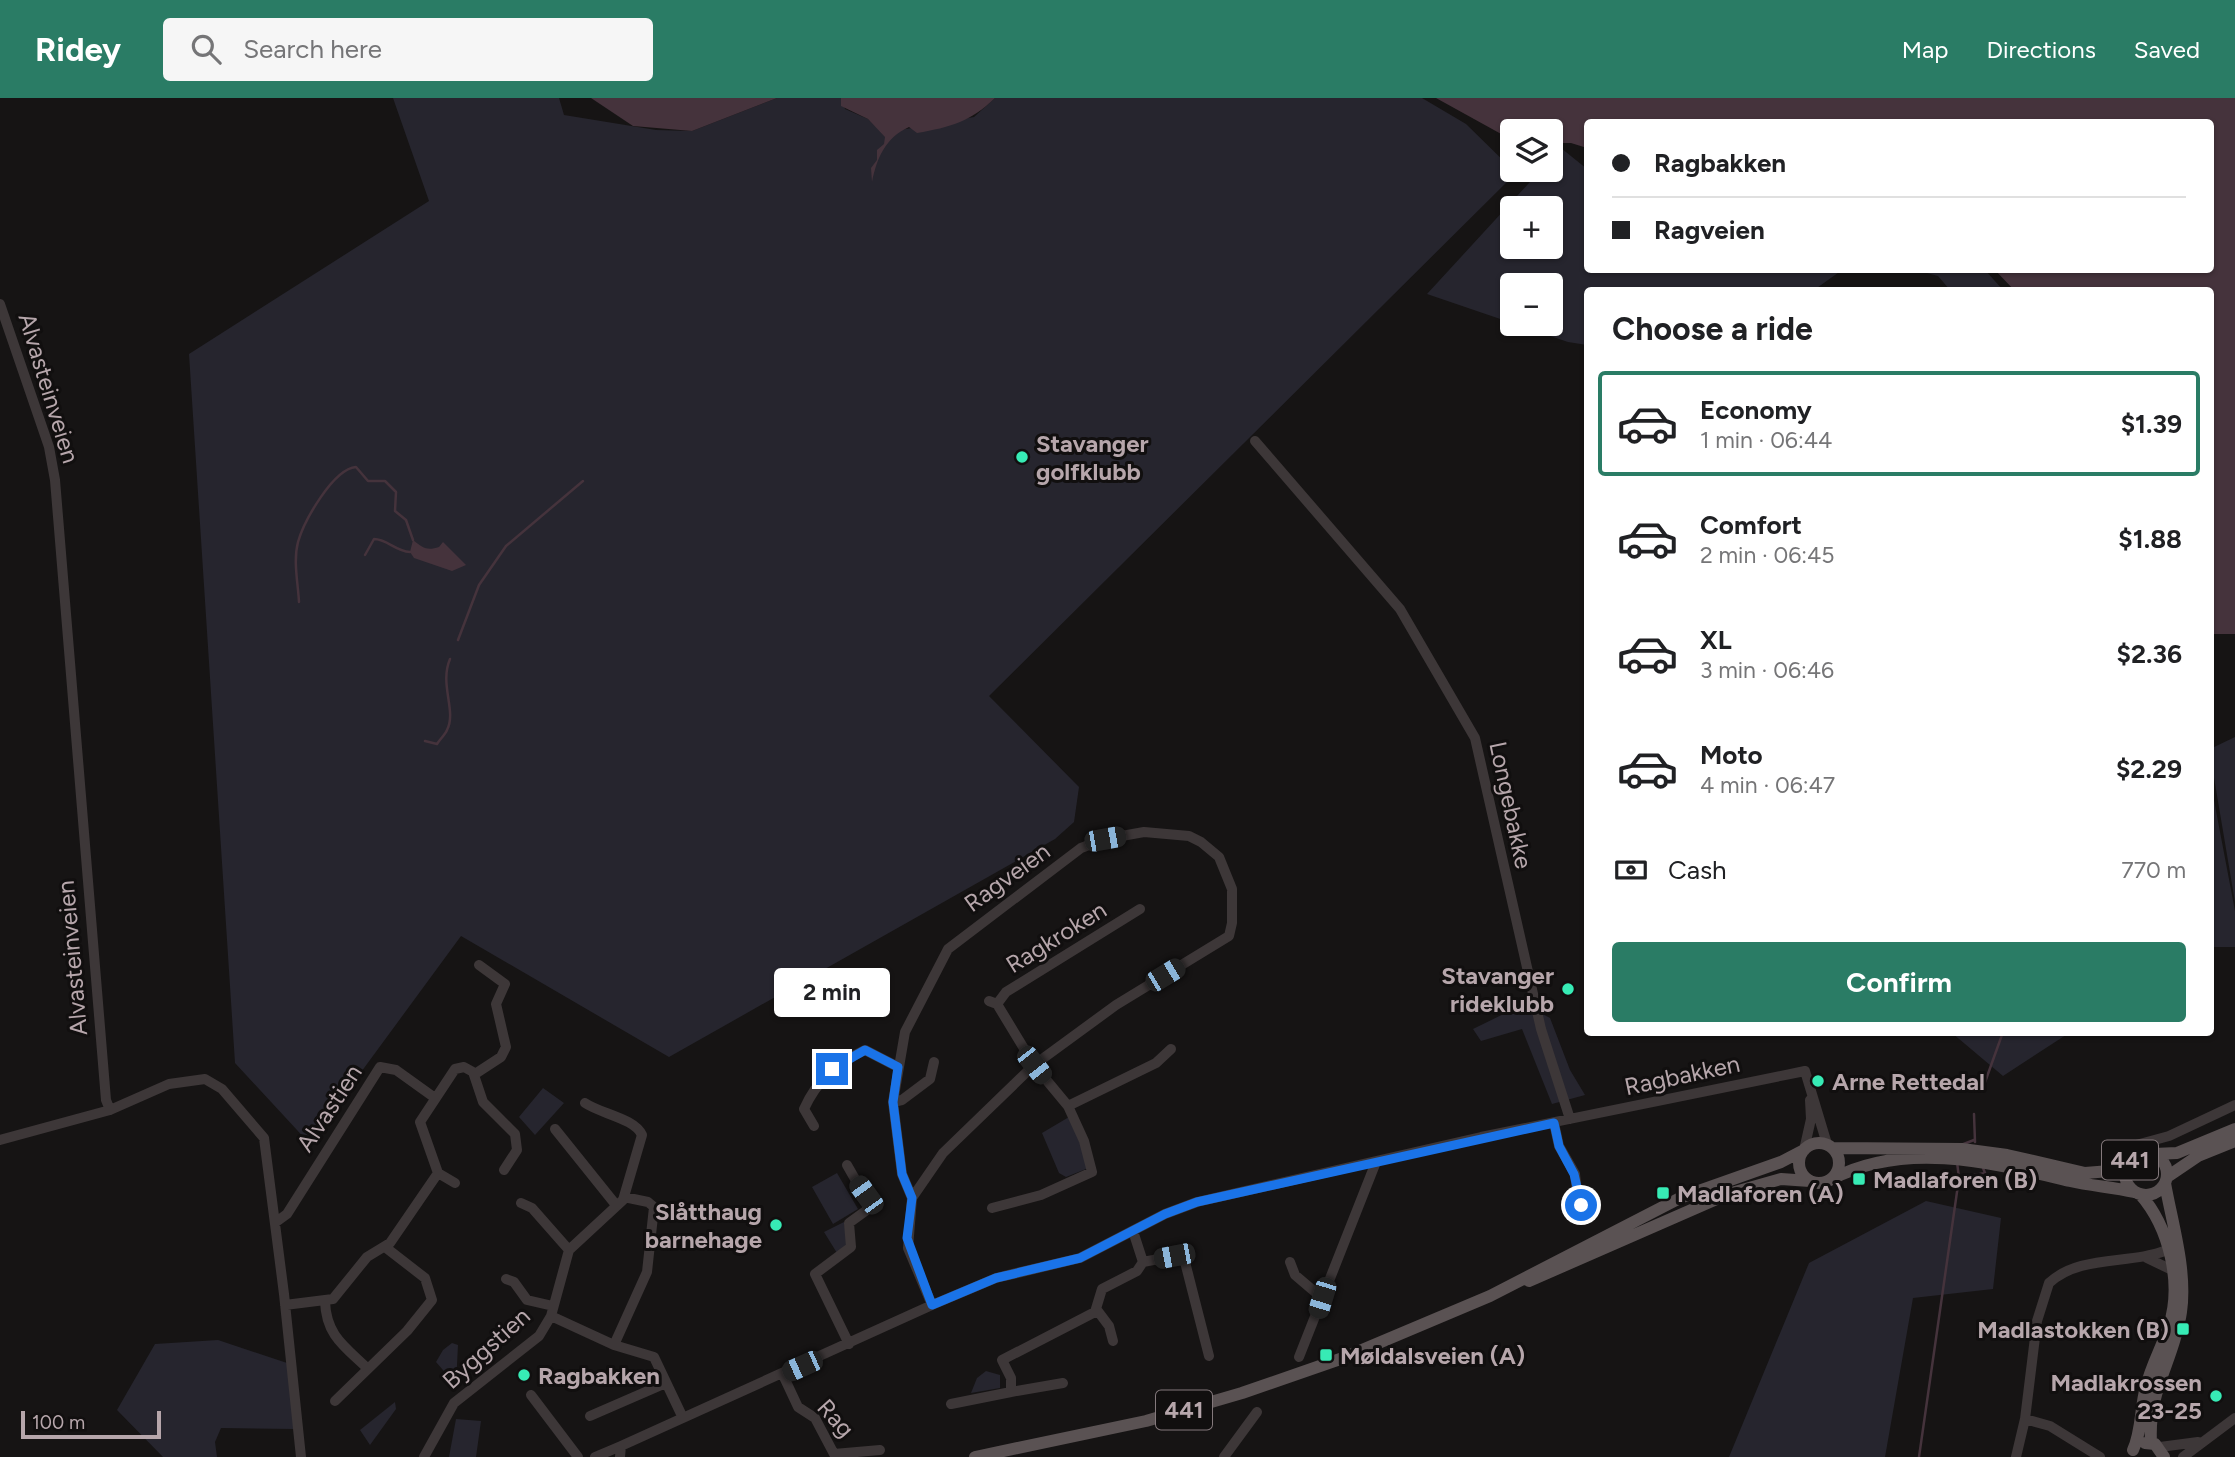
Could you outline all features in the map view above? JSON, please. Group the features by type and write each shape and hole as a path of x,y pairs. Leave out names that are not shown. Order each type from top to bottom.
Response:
{"main road":[{"name":"441","path":"2056,1172 2099,1174 2126,1164 2141,1153 2177,1153 2235,1129"},
{"name":"441","path":"1490,1296 1657,1208 1701,1188 1781,1162 1816,1143 1914,1153 1990,1152 2137,1193 2157,1192 2166,1180 2187,1162 2235,1141"},
{"path":"1830,1146 1840,1162 1832,1179"},
{"path":"1804,1150 1799,1167 1810,1181"},
{"name":"441","path":"975,1457 1103,1431 1215,1401 1343,1358 1568,1266 1728,1194 1781,1179 1819,1183 1877,1161 1914,1153"},
{"name":"441","path":"2154,1154 2165,1166 2166,1180"},
{"name":"441","path":"2126,1164 2124,1177 2137,1193"},
{"path":"2132,1454 2140,1444 2158,1449 2152,1402 2177,1330 2182,1301 2166,1180"},
{"path":"2132,1454 2139,1437 2139,1415 2147,1384 2169,1324 2174,1290 2160,1219 2137,1193"}],"street":[{"name":"Alvasteinveien","path":"0,304 50,447 55,480 103,1088 110,1110"},
{"name":"Longebakke","path":"1255,441 1400,610 1475,738 1541,1030 1570,1119"},
{"name":"Ragveien","path":"912,1198 949,1147 1034,1065 1108,1010 1229,936 1232,923 1232,889 1222,861 1213,850 1189,836 1144,832 1105,839 1081,848 974,926 948,949 905,1032 893,1102 902,1174 912,1198 908,1248 932,1305"},
{"name":"Ragkroken","path":"992,1208 1041,1195 1092,1172 1084,1141 1068,1106 1034,1065 993,1002 1140,909"},
{"path":"475,1074 500,1057 506,1043 496,1004 505,984 479,965"},
{"path":"1068,1106 1156,1063 1171,1049"},
{"path":"814,1126 804,1109 815,1089 834,1067 865,1050 898,1067"},
{"path":"893,1102 902,1100 930,1079 934,1062"},
{"name":"Alvastien","path":"276,1222 287,1214 380,1067 396,1070 435,1098"},
{"path":"455,1183 438,1174 420,1122 455,1069 468,1068 475,1074 483,1102 517,1137 517,1150 504,1170"},
{"name":"Ragbakken","path":"595,1457 621,1454 683,1419 932,1305 996,1278 1080,1258 1197,1202 1570,1119 1805,1071 1808,1085"},
{"path":"0,1140 110,1110 169,1084 198,1078 211,1080 251,1120 264,1139 276,1222 301,1457"},
{"path":"1808,1085 1830,1146"},
{"path":"1804,1150 1811,1119 1808,1085"},
{"path":"521,1203 533,1208 569,1250 620,1201 642,1135 633,1124 584,1104"},
{"path":"2136,1145 2169,1136 2235,1105"},
{"path":"1554,1123 1559,1146 1574,1174 1577,1191 1586,1213"},
{"path":"555,1129 620,1201 648,1202 654,1207 647,1272 614,1345"},
{"path":"1299,1357 1376,1162"},
{"path":"846,1165 871,1207 849,1223 851,1247 815,1275 849,1344"},
{"path":"285,1305 324,1301 339,1295 367,1257 385,1247 438,1174"},
{"path":"1133,1231 1143,1262"},
{"path":"335,1401 418,1320 432,1300 425,1278 385,1247"},
{"name":"Byggstien","path":"424,1457 454,1403 539,1336 552,1311 569,1250"},
{"path":"2016,1457 2025,1419 2037,1321 2042,1297 2049,1283 2074,1268 2147,1258 2168,1250"},
{"path":"1113,1341 1109,1326 1097,1310 1097,1297 1102,1289 1137,1270 1143,1262 1174,1256 1185,1262 1209,1356"},
{"path":"2147,1258 2172,1270"},
{"path":"1290,1262 1295,1275 1322,1298"},
{"name":"Byggstien","path":"506,1279 514,1282 527,1300 552,1311"},
{"path":"324,1301 325,1319 330,1331 367,1368"},
{"path":"1011,1392 1011,1378 1002,1360 1097,1310"},
{"path":"552,1311 614,1345 654,1357 683,1419"},
{"name":"Rag","path":"782,1375 797,1407 815,1418 834,1454 880,1450"},
{"path":"590,1416 666,1383"},
{"path":"951,1404 1063,1383"},
{"path":"531,1395 579,1457"},
{"path":"1224,1457 1257,1412"},
{"path":"2183,1457 2235,1418"},
{"path":"2025,1419 2050,1426 2100,1457"},
{"path":"2158,1449 2185,1446 2205,1440"}],"shaded area":[{"name":"Stavanger golfklubb","path":"393,98 559,98 564,115 656,130 692,131 777,98 841,98 845,109 868,119 883,133 974,117 995,98 1422,98 1466,124 1500,157 1500,182 1507,182 989,696 1079,787 1074,822 1055,839 669,1057 461,936 309,1143 235,1063 189,354 429,201"},
{"path":"591,98 777,98 692,131 633,126"},
{"path":"841,98 995,98 977,113 950,126 917,133 909,127 901,132 883,150 872,182 871,168 877,160 877,150 884,144 885,137 868,119 841,106"},
{"path":"1436,98 2235,98 2235,634 2214,634 2214,287 2011,287 1998,273 2214,273 2214,119 1584,119 1584,147 1563,143 1563,119 1500,119 1500,133"},
{"path":"1563,150 1584,167 1584,273 1838,273 1818,287 1584,287 1584,345 1550,336 1563,336 1563,273 1500,273 1500,319 1427,294 1500,215 1500,259 1563,259 1563,196 1517,196 1530,182 1563,182"},
{"path":"1927,273 1988,273 2000,287 1947,287 1938,276"},
{"path":"413,540 428,549 439,547 443,542 466,565 452,571 414,558 410,552"},
{"path":"2235,737 2235,902 2214,778 2214,747"},
{"path":"2214,800 2235,911 2235,947 2214,947"},
{"path":"1524,1004 1550,1018 1570,1070 1585,1095 1552,1104 1522,1029 1481,1041 1473,1029"},
{"path":"1956,1036 2064,1036 2003,1076"},
{"path":"543,1088 564,1103 535,1135 519,1117"},
{"path":"1069,1117 1089,1164 1086,1169 1066,1177 1059,1173 1042,1133"},
{"path":"837,1173 858,1209 833,1224 812,1187"},
{"path":"1926,1201 2001,1218 1993,1289 1913,1298 1885,1457 1729,1457 1809,1263"},
{"path":"844,1222 848,1243 837,1253 824,1232"},
{"path":"218,1340 287,1363 295,1429 221,1428 215,1442 217,1457 163,1457 117,1410 155,1344"},
{"path":"452,1343 458,1345 456,1385 436,1362 443,1350"},
{"path":"986,1371 1000,1375 1000,1388 971,1393 977,1378"},
{"path":"395,1402 396,1409 370,1445 360,1430"},
{"path":"456,1419 481,1421 476,1457 449,1457"}],"waterway":[{"path":"299,602 296,557 301,533 329,486 347,470 356,467 368,481 385,481 396,492 395,511 406,520 413,540"},
{"path":"458,640 479,585 506,546 583,481"},
{"path":"365,555 374,539 410,552"},
{"path":"425,741 437,744 450,723 446,678 450,659"},
{"path":"1984,1085 2002,1036"},
{"path":"1974,1114 1975,1142"},
{"path":"1961,1145 1974,1140"},
{"path":"1919,1457 1959,1178 1957,1162"},
{"path":"1959,1178 1985,1173 1983,1168"}],"place":[{"name":"Stavanger golfklubb","path":"1022,457"},
{"name":"Stavanger rideklubb","path":"1568,989"},
{"name":"Arne Rettedal","path":"1818,1081"},
{"name":"Madlaforen (B)","path":"1859,1179"},
{"name":"Madlaforen (A)","path":"1663,1193"},
{"name":"Slåtthaug barnehage","path":"776,1225"},
{"name":"Madlastokken (B)","path":"2183,1329"},
{"name":"Møldalsveien (A)","path":"1326,1355"},
{"name":"Ragbakken","path":"524,1375"},
{"name":"Madlakrossen 23-25","path":"2216,1396"}],"route":[{"path":"832,1069 865,1050 898,1067 893,1111 902,1174 912,1198 908,1248 932,1305 996,1278 1080,1258 1165,1214 1197,1202 1481,1137 1554,1123 1559,1146 1574,1174 1581,1205"}]}
